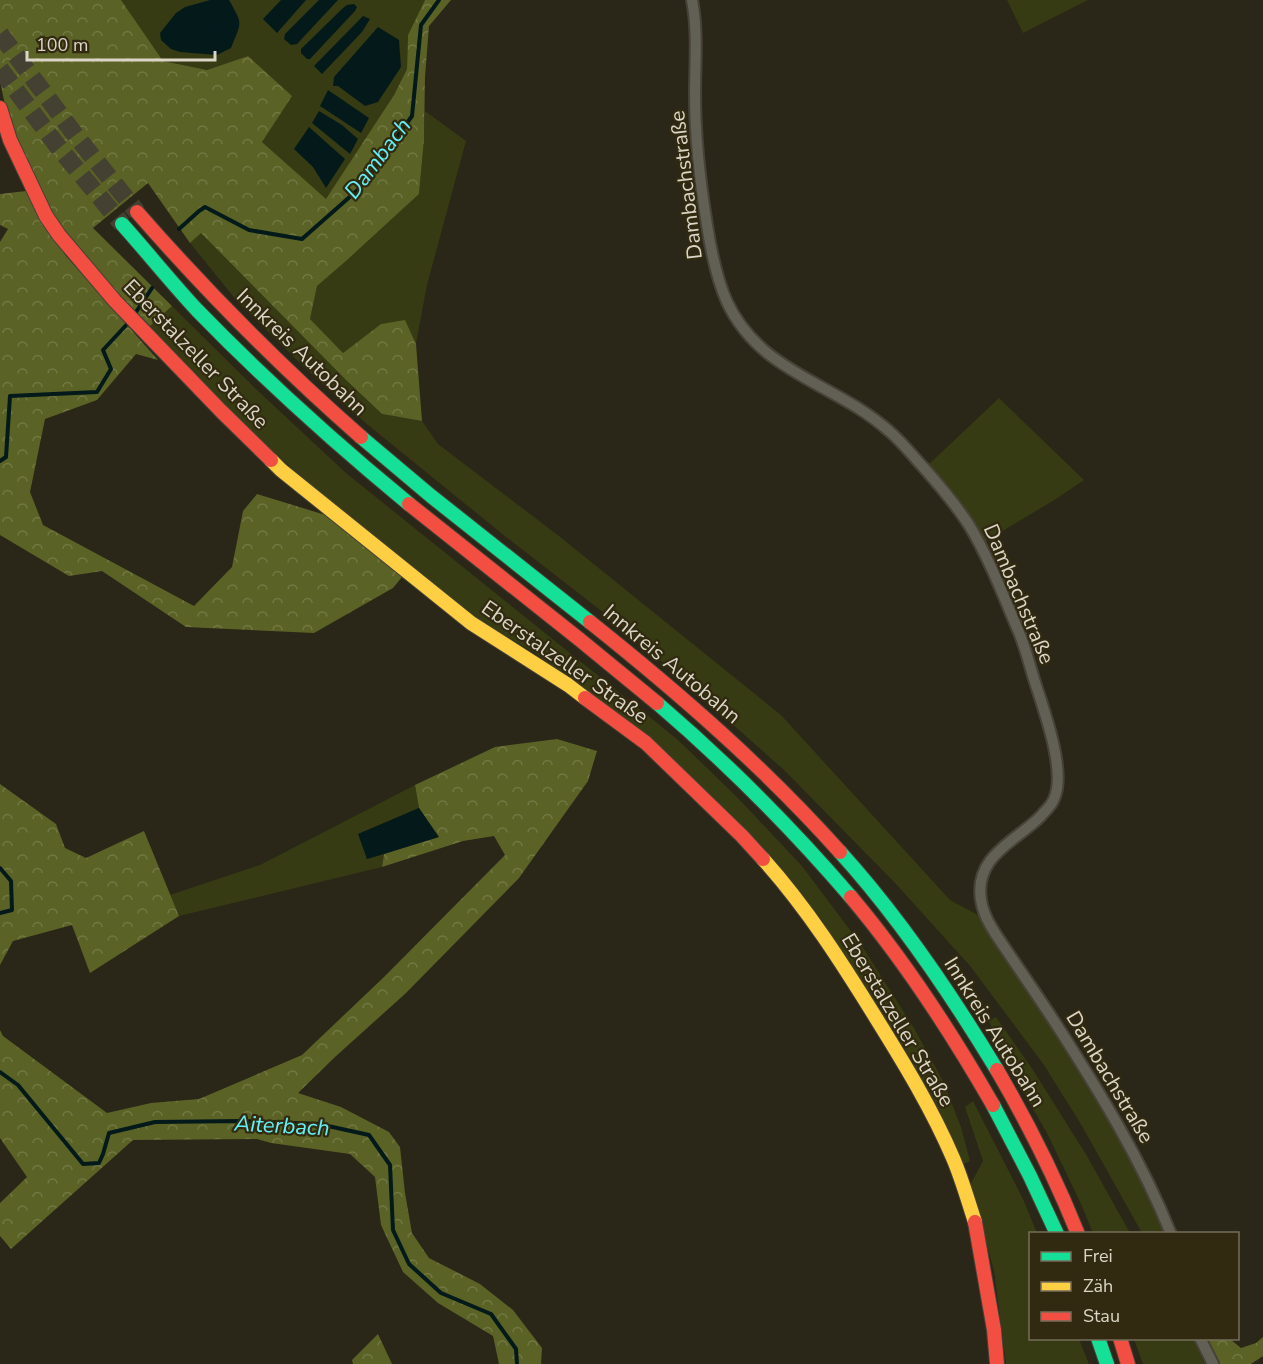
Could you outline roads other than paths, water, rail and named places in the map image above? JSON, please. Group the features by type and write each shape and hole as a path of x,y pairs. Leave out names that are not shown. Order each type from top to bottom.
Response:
{"main road":[{"name":"Eberstalzeller Straße","path":"0,108 10,140 46,216 59,235 144,333 280,470 471,623 568,685 646,744 742,836 779,877 813,921 850,976 921,1095 953,1158 976,1225 994,1330 997,1364"},
{"name":"Innkreis Autobahn","path":"137,212 162,242 237,321 335,414 431,496 697,710 810,819 876,894 943,984 1009,1089 1070,1211 1078,1232"},
{"name":"Innkreis Autobahn","path":"122,224 195,307 312,422 428,519 676,719 729,767 815,854 883,937 951,1033 1015,1143 1057,1232"},
{"path":"1099,1340 1107,1364"},
{"path":"1121,1340 1128,1364"}],"street":[{"name":"Dambachstraße","path":"692,0 696,34 695,97 700,178 709,238 720,284 739,322 774,360 867,414 901,442 960,512 987,560 1021,637 1052,738 1058,777 1054,799 1047,810 1006,844 986,865 981,876 980,887 983,910 1003,945 1101,1095 1143,1170 1171,1232"},
{"path":"1201,1340 1213,1364"}],"water":[{"path":"210,0 229,0 237,14 239,28 231,48 217,55 180,52 171,49 161,40 160,33 176,13 185,7"},
{"path":"281,0 306,0 277,33 263,19"},
{"path":"319,0 338,0 297,44 291,45 284,39 285,34"},
{"path":"354,4 357,7 355,11 310,59 307,59 301,53 301,49 343,8"},
{"path":"363,16 370,19 362,32 322,74 314,66"},
{"path":"378,27 399,40 401,67 378,102 365,106 338,86 333,86 334,77"},
{"path":"328,90 369,118 361,133 320,106"},
{"path":"319,111 342,125 358,139 350,154 312,123"},
{"path":"309,127 345,159 326,188 313,167 294,149"},
{"path":"419,808 439,837 367,859 358,834"}],"waterway":[{"name":"Dambach","path":"179,229 205,207 249,230 302,239 361,187 412,116 421,25 439,0"},
{"name":"Dambach","path":"134,315 152,288"},
{"name":"Dambach","path":"0,461 6,457 10,396 97,392 111,369 103,350 130,321"},
{"name":"Aiterbach","path":"0,868 11,881 12,910 0,913"},
{"name":"Aiterbach","path":"0,1072 18,1085 83,1164 99,1163 109,1133 155,1122 242,1121 319,1124 369,1135 390,1165 393,1230 409,1264 441,1293 491,1314 516,1349 517,1364"}],"tunnel":[{"path":"0,34 76,136 137,212"},
{"path":"0,69 59,148 122,224"}]}
